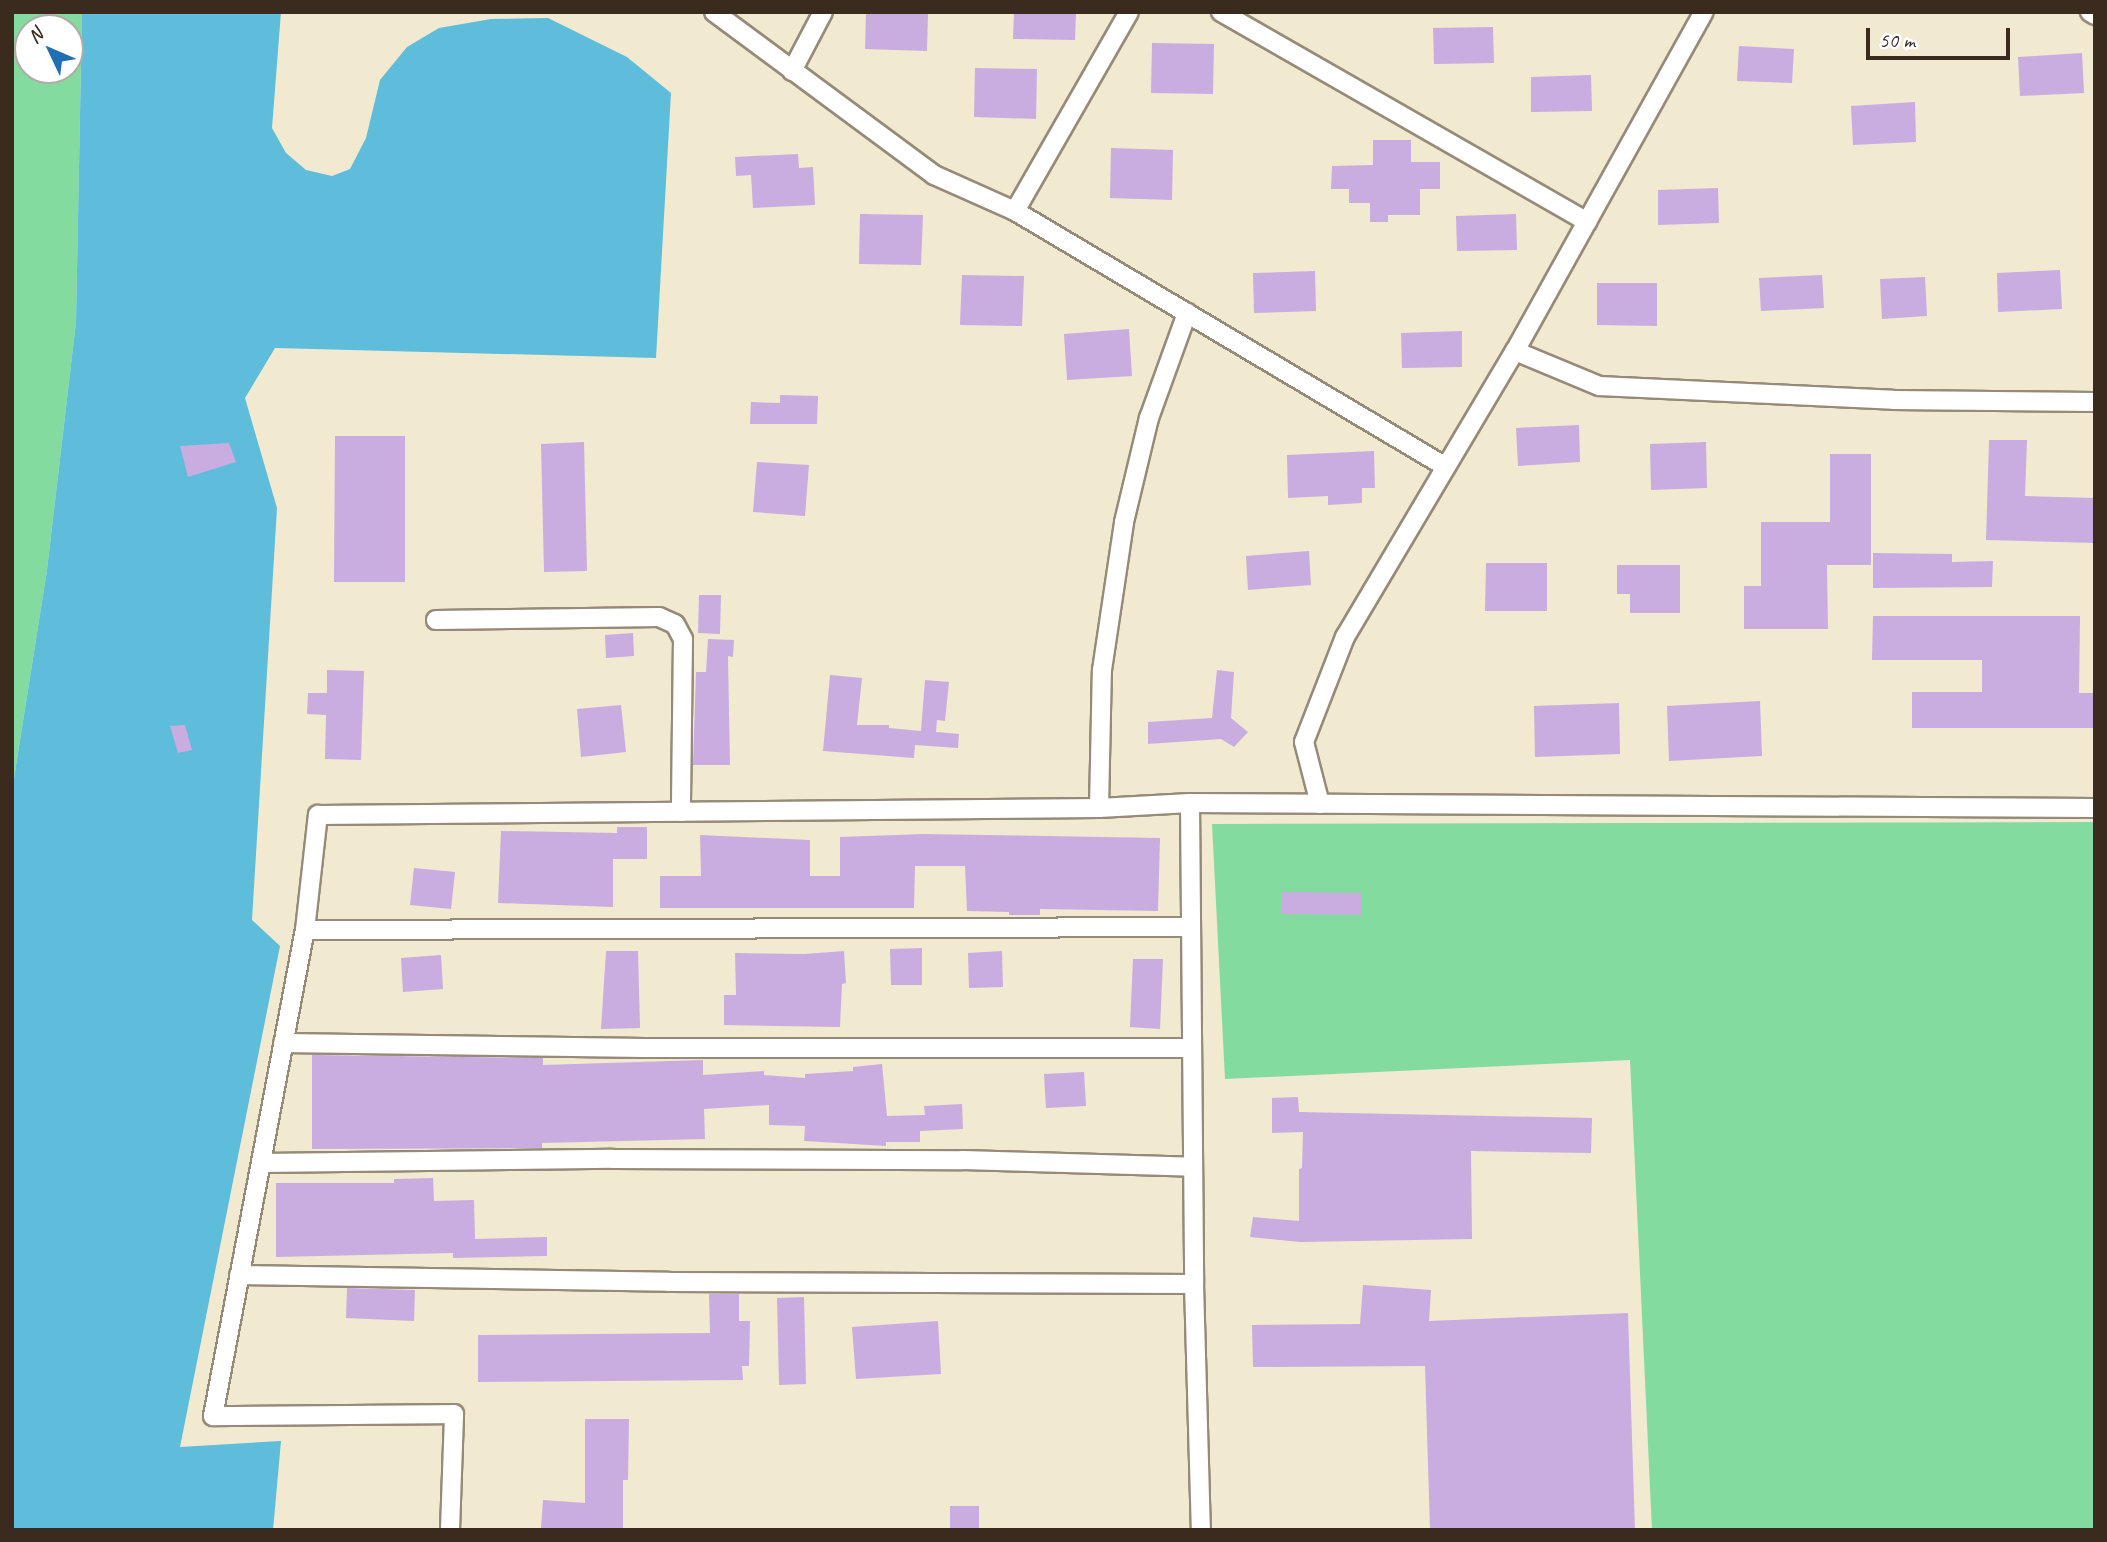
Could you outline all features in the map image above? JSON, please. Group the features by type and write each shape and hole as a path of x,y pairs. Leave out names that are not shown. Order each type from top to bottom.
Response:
{"street":[{"path":"714,12 934,175 1015,211 1446,467"},
{"path":"792,71 823,12"},
{"path":"1015,211 1129,12"},
{"path":"1221,12 1587,222"},
{"path":"1320,804 1304,742 1345,637 1515,351 1704,12"},
{"path":"2090,12 2095,15"},
{"path":"1099,808 1102,670 1124,522 1149,418 1187,313"},
{"path":"1515,351 1598,386 1893,400 2095,402"},
{"path":"436,620 659,617 675,624 683,639 681,812"},
{"path":"1190,803 1194,1284 1201,1530"},
{"path":"450,1530 454,1414 213,1416 305,930 318,815 1099,808 1190,803 2095,808"},
{"path":"305,930 1191,927"},
{"path":"283,1043 645,1048 1192,1048"},
{"path":"262,1163 614,1159 949,1160 1193,1167"},
{"path":"239,1275 669,1282 1194,1284"}],"green space":[{"path":"12,12 82,12 14,14 14,84 81,84 76,322 47,570 12,791"},
{"path":"2095,822 2095,1530 1652,1530 1630,1060 1225,1079 1212,824"}],"water":[{"path":"281,12 272,128 286,153 306,170 332,176 350,169 366,138 380,80 407,47 439,28 491,19 548,18 627,57 671,93 656,358 275,348 245,398 277,508 252,920 280,946 180,1447 281,1441 273,1530 12,1530 12,791 47,570 76,322 81,84 84,84 82,14"}],"building":[{"path":"866,12 928,12 927,51 865,49"},
{"path":"1014,12 1076,12 1075,40 1013,39"},
{"path":"1493,27 1494,63 1434,64 1433,28"},
{"path":"1152,43 1214,44 1213,94 1151,93"},
{"path":"1739,46 1794,49 1792,83 1737,81"},
{"path":"2082,53 2084,93 2020,96 2018,57"},
{"path":"975,68 1037,69 1036,119 974,117"},
{"path":"1591,75 1592,111 1531,112 1531,77"},
{"path":"1915,102 1916,142 1853,145 1851,106"},
{"path":"1373,140 1411,140 1411,162 1440,162 1440,189 1420,189 1420,215 1388,215 1388,222 1370,222 1370,203 1349,203 1349,189 1331,189 1332,166 1373,165"},
{"path":"1111,148 1173,150 1172,200 1110,198"},
{"path":"798,154 799,168 813,167 815,205 753,208 751,175 736,176 735,157"},
{"path":"1718,188 1719,223 1658,225 1658,190"},
{"path":"860,214 923,215 921,265 859,264"},
{"path":"1516,214 1517,250 1457,251 1456,216"},
{"path":"2060,270 2062,309 1998,312 1997,273"},
{"path":"1315,271 1316,311 1254,313 1253,273"},
{"path":"962,275 1024,276 1022,326 960,325"},
{"path":"1822,275 1824,308 1761,311 1759,278"},
{"path":"1925,277 1927,316 1882,319 1880,279"},
{"path":"1597,283 1657,283 1657,326 1597,325"},
{"path":"1129,329 1132,376 1067,380 1064,334"},
{"path":"1462,331 1462,367 1402,368 1401,333"},
{"path":"780,395 818,396 817,424 750,424 751,402 780,403"},
{"path":"1579,425 1580,462 1518,466 1516,428"},
{"path":"335,436 405,436 405,582 334,582"},
{"path":"1989,440 2027,440 2025,496 2095,498 2095,543 1986,540"},
{"path":"584,442 587,571 544,572 541,444"},
{"path":"1706,442 1707,488 1651,490 1650,444"},
{"path":"229,443 236,462 188,477 180,446"},
{"path":"1374,451 1375,488 1362,488 1362,503 1328,505 1328,496 1288,498 1287,455"},
{"path":"1830,454 1871,454 1871,565 1827,565 1828,629 1744,629 1744,586 1761,586 1761,522 1830,522"},
{"path":"757,462 809,465 805,516 753,512"},
{"path":"1309,551 1311,585 1248,590 1246,556"},
{"path":"1873,553 1952,554 1952,562 1993,561 1992,587 1873,588"},
{"path":"1486,563 1547,563 1547,611 1485,611"},
{"path":"1617,565 1680,565 1680,613 1630,613 1630,594 1617,594"},
{"path":"699,595 721,595 720,634 698,633"},
{"path":"1873,616 2080,616 2079,693 2095,693 2095,728 1912,728 1912,692 1982,692 1982,660 1872,660"},
{"path":"633,633 634,656 606,658 605,635"},
{"path":"708,639 734,640 733,657 728,656 730,765 693,765 696,672 706,672"},
{"path":"327,670 364,671 361,760 325,759 326,715 307,714 308,693 327,693"},
{"path":"1217,670 1234,672 1231,718 1248,732 1234,747 1221,739 1148,744 1148,722 1212,718"},
{"path":"830,675 862,678 857,725 889,725 889,728 921,731 925,680 949,682 945,721 937,720 936,732 959,734 958,748 915,745 914,758 823,751"},
{"path":"1760,701 1762,756 1669,761 1667,706"},
{"path":"1619,703 1620,754 1535,757 1534,706"},
{"path":"621,705 626,752 581,757 577,709"},
{"path":"185,725 192,750 178,753 170,726"},
{"path":"617,827 647,827 647,859 613,859 613,907 498,903 501,831 617,833"},
{"path":"923,834 1160,838 1158,911 1040,909 1040,915 1009,915 1009,912 967,911 965,866 915,866 914,908 660,908 660,876 701,876 700,835 810,840 810,876 840,876 840,837"},
{"path":"414,868 455,872 451,909 410,905"},
{"path":"1282,892 1361,893 1361,915 1281,914"},
{"path":"922,948 922,985 891,985 890,949"},
{"path":"606,951 638,951 640,1028 601,1029"},
{"path":"844,951 846,983 842,984 840,1027 724,1025 724,995 736,995 735,953 805,954"},
{"path":"1002,951 1003,987 969,988 968,953"},
{"path":"441,955 443,989 403,992 401,958"},
{"path":"1133,959 1163,959 1160,1029 1130,1027"},
{"path":"312,1055 543,1058 543,1065 703,1060 703,1075 764,1071 764,1075 805,1078 805,1074 853,1071 853,1067 882,1064 887,1116 925,1115 924,1106 962,1104 963,1129 920,1131 920,1142 886,1142 886,1146 804,1141 805,1126 769,1125 769,1105 704,1109 705,1139 542,1143 542,1148 312,1149"},
{"path":"1084,1072 1086,1106 1046,1108 1044,1074"},
{"path":"1298,1097 1299,1112 1592,1118 1591,1153 1471,1151 1472,1239 1300,1242 1250,1237 1253,1217 1299,1221 1299,1169 1302,1168 1303,1132 1272,1133 1272,1098"},
{"path":"433,1178 434,1201 474,1200 475,1239 547,1237 547,1256 453,1258 453,1253 276,1257 276,1183 394,1183 394,1179"},
{"path":"1363,1285 1431,1290 1429,1321 1628,1313 1635,1530 1430,1530 1425,1366 1253,1367 1252,1325 1360,1324"},
{"path":"347,1288 415,1290 414,1321 346,1318"},
{"path":"709,1294 739,1294 739,1321 750,1321 749,1366 742,1366 743,1380 478,1382 478,1335 710,1333"},
{"path":"804,1297 806,1384 779,1385 777,1298"},
{"path":"938,1321 941,1374 856,1379 852,1327"},
{"path":"585,1419 629,1419 628,1480 623,1480 623,1530 541,1528 543,1500 585,1503"},
{"path":"950,1506 979,1506 979,1530 950,1530"}]}
